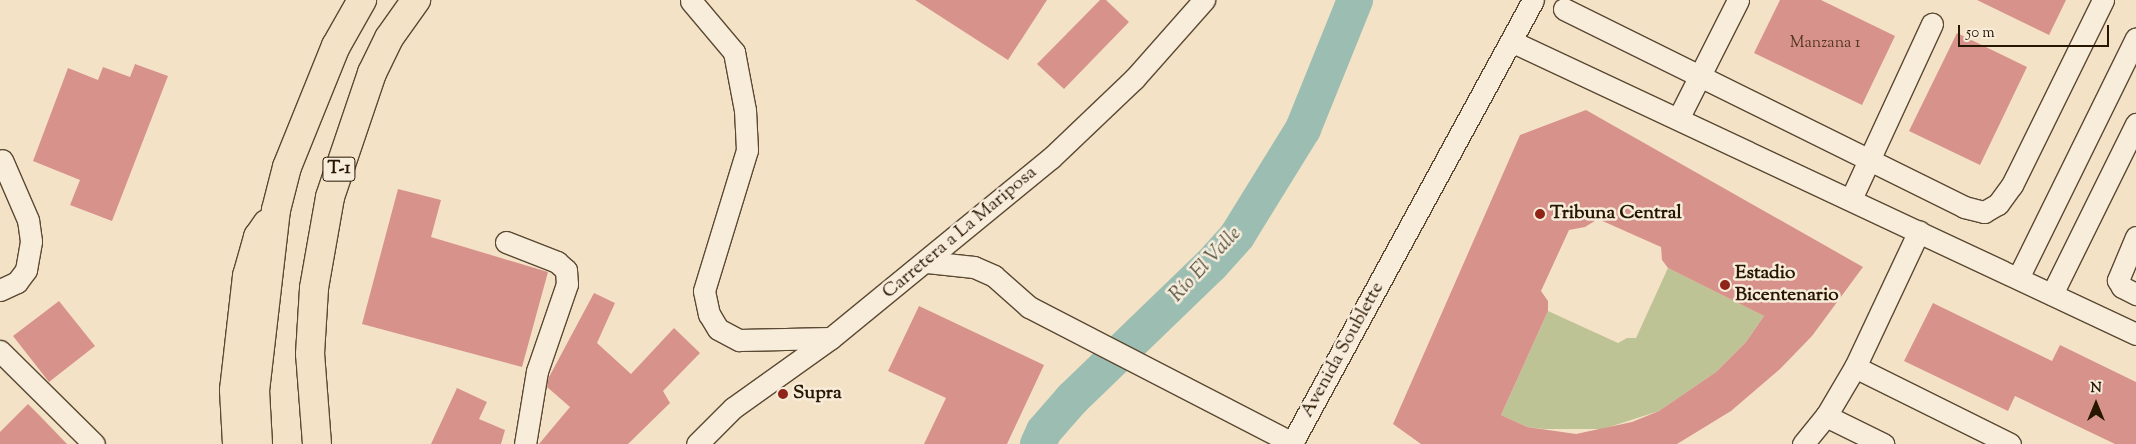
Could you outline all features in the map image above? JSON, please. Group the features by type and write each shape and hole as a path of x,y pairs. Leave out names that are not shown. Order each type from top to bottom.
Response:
{"highway":[{"name":"T-1","path":"258,444 255,391 276,210 288,167 336,46 362,0"},
{"name":"T-1","path":"317,444 310,354 314,288 330,197 372,73 390,38 416,0"},
{"path":"237,444 234,390 247,276 258,237 276,210"}],"street":[{"name":"Carretera a La Mariposa","path":"697,444 733,408 831,338 927,262 1065,145 1134,79 1204,0"},
{"name":"Avenida Soublette","path":"927,262 974,267 994,276 1029,307 1293,443 1513,42 1533,0"},
{"path":"1678,119 1738,0"},
{"path":"1564,9 1964,207 1984,212 1998,204 2012,184 2103,0"},
{"path":"691,1 734,52 745,110 747,150 704,291 709,314 718,329 739,340 831,338"},
{"path":"1850,199 1932,24"},
{"path":"2018,278 2136,38"},
{"path":"1513,42 2136,334"},
{"path":"2052,294 2136,124"},
{"path":"0,290 17,282 26,270 31,241 28,220 2,160"},
{"path":"1804,444 1826,416 1855,368 1919,231"},
{"path":"2136,238 2118,280 2122,287 2136,294"},
{"path":"506,242 557,262 566,270 567,284 537,371 525,444"},
{"path":"0,351 94,444"},
{"path":"1855,368 2010,444"},
{"path":"1826,416 1883,444"}],"green space":[{"path":"1668,268 1764,316 1746,342 1716,372 1659,411 1603,429 1543,429 1527,427 1501,415 1548,311 1618,343 1627,338 1636,338"}],"building":[{"path":"915,0 1047,0 1008,60"},
{"path":"1100,0 1106,0 1129,22 1064,89 1037,64"},
{"path":"1780,0 1821,0 1895,36 1862,105 1754,53"},
{"path":"1977,0 2066,0 2049,35"},
{"path":"1957,33 2027,67 1980,165 1909,131"},
{"path":"135,64 168,76 112,221 70,205 80,180 33,161 68,68 98,80 103,67 130,77"},
{"path":"1586,110 1863,267 1812,336 1780,369 1731,411 1677,444 1421,444 1393,424 1520,135","holes":["1598,219 1661,247 1662,260 1668,268 1764,316 1746,342 1716,372 1659,411 1632,422 1576,434 1527,427 1501,415 1548,311 1548,301 1541,291 1569,230 1585,227"]},
{"path":"398,189 441,200 431,237 548,272 522,367 362,324"},
{"path":"594,293 615,303 597,343 631,374 674,328 700,353 663,391 670,403 628,444 539,444 570,407 547,387 548,379"},
{"path":"59,301 95,346 49,382 13,336"},
{"path":"1933,303 2052,361 2060,345 2136,382 2136,444 2115,444 2015,396 2008,411 1904,361"},
{"path":"919,306 1044,365 1007,444 924,444 946,398 888,371"},
{"path":"457,388 487,402 479,419 505,430 501,444 431,444"},
{"path":"28,404 67,444 0,444 0,432"}],"waterway":[{"name":"Río El Valle","path":"1038,444 1044,431 1072,399 1211,265 1237,236 1303,129 1355,0"}],"place":[{"name":"Tribuna Central","path":"1540,214"},
{"name":"Estadio Bicentenario","path":"1725,285"},
{"name":"Supra","path":"783,394"}]}
